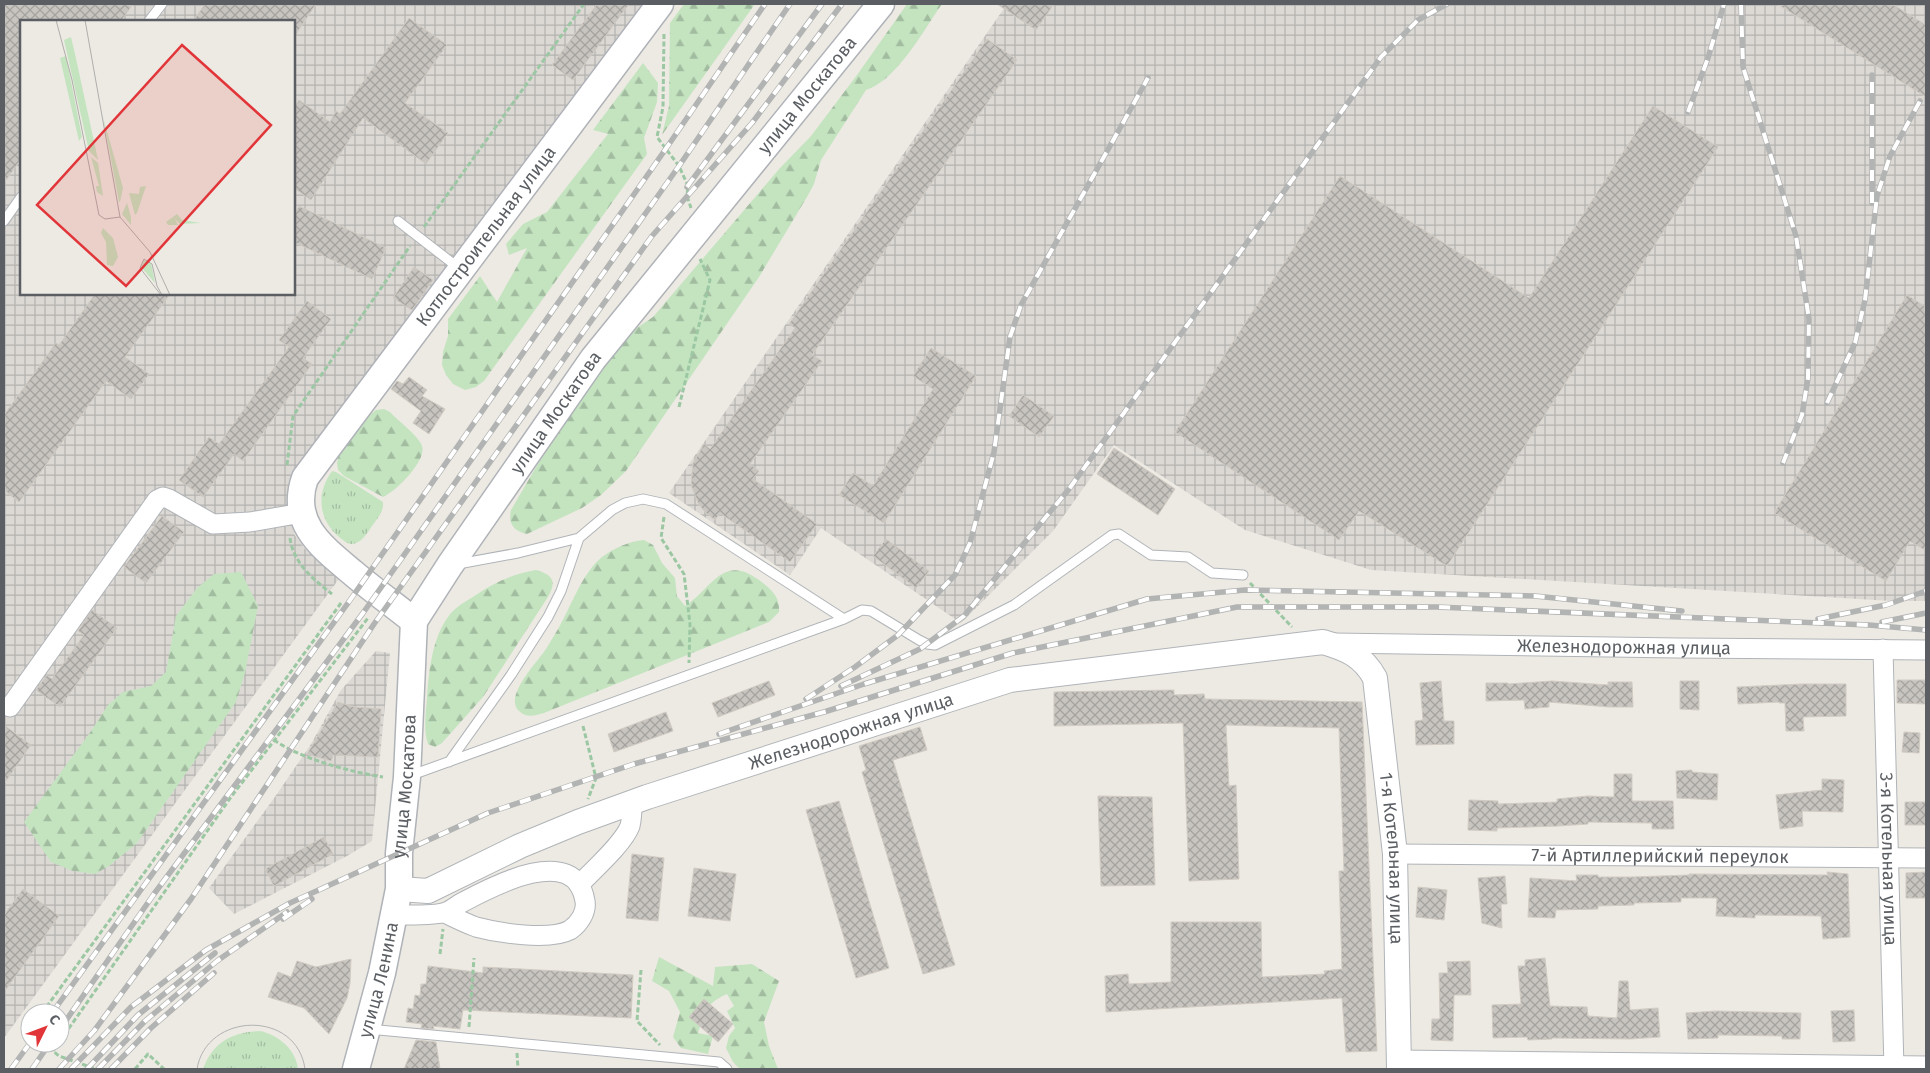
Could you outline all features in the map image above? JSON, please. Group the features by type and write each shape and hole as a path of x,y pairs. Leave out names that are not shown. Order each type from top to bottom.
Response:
{"main road":[{"name":"Котлостроительная улица","path":"302,513 301,489 310,469 660,4"},
{"name":"улица Москатова","path":"399,889 395,777 414,621 450,565 593,359 881,4"},
{"path":"302,513 312,535 324,548 414,621"},
{"name":"улица Ленина","path":"356,1069 382,973 399,889"}],"street":[{"path":"10,707 157,500 169,499 213,524 250,522 302,513"},
{"name":"Железнодорожная улица","path":"1323,642 1342,647 1356,656"},
{"name":"Железнодорожная улица","path":"399,889 428,890 520,846 578,822 1010,680 1323,642 1926,650"},
{"name":"3-я Котельная улица","path":"1883,649 1894,1068"},
{"name":"1-я Котельная улица","path":"1356,656 1368,665 1375,678 1394,854 1399,1065"},
{"path":"580,885 622,838 631,822 632,803"},
{"name":"7-й Артиллерийский переулок","path":"1394,854 1926,858"},
{"path":"394,915 445,913 488,890 536,872 547,871 565,873 580,885 586,905 584,914 578,923 563,933 531,935 488,929 466,923 445,913"},
{"path":"1399,1065 1894,1068 1926,1066"}],"lane":[{"path":"150,20 162,4"},
{"path":"4,221 20,198"},
{"path":"398,222 460,269"},
{"path":"450,565 518,553 579,538 612,510 625,503 642,499 666,504 844,619"},
{"path":"395,777 448,763 844,619 862,610 871,611 927,644 935,644 1014,605 1112,535 1119,534 1151,555 1188,558 1212,573 1242,575"},
{"path":"448,763 548,617 561,591 579,538"},
{"path":"368,1029 672,1057 720,1065 727,1069"}],"path":[{"path":"293,416 417,236 584,4"},
{"path":"664,33 663,106 657,137 678,166 688,186 687,196 691,208 690,238 710,280 679,407"},
{"path":"666,504 661,538 684,574 690,624 689,676"},
{"path":"308,575 332,594"},
{"path":"1242,575 1293,628"},
{"path":"49,1003 341,603"},
{"path":"70,1026 231,797 368,618"},
{"path":"578,822 596,778 583,725"},
{"path":"274,740 306,757 371,775 395,777"},
{"path":"440,954 445,913"},
{"path":"468,1038 474,958"},
{"path":"641,970 637,1021 672,1057"},
{"path":"55,1053 96,1069"},
{"path":"135,1069 148,1054 164,1069"}],"shaded area":[{"path":"4,4 644,4 292,478 294,534 305,549 341,576 30,1003 20,1003 20,1016 4,1038"},
{"path":"1007,4 1926,4 1926,601 1892,601 1371,570 1245,530 1114,445 1053,531 961,623 821,528 790,575 669,493"},
{"path":"376,651 390,653 372,841 347,856 234,914 209,888 311,744 341,690"}],"green space":[{"path":"684,4 755,4 662,135 669,106 670,23"},
{"path":"907,4 942,4 899,66 877,85 866,90 821,160 814,184 759,277 626,471 601,495 582,508 527,534 515,529 510,519 511,510 567,414 628,334 653,317 780,168 811,136"},
{"path":"643,63 658,83 657,102 644,138 647,154 484,381 476,387 465,390 453,384 446,375 442,365 443,352 448,336 448,319 480,276 497,302 527,248 509,255 506,244 523,224 547,212 608,134 593,130"},
{"path":"384,409 390,412 417,438 422,446 422,452 420,460 409,475 395,489 383,497 344,476 338,470 337,463 339,454 370,415 376,410"},
{"path":"332,471 383,502 378,518 359,542 352,544 345,542 332,530 323,514 323,488"},
{"path":"644,540 653,545 662,563 675,578 677,596 685,606 720,575 728,571 738,570 749,574 770,589 777,599 779,612 769,622 544,713 530,716 524,715 515,705 518,688 546,649 589,572 602,557 612,551 628,543"},
{"path":"536,570 552,579 553,583 548,597 483,697 442,743 435,747 428,744 425,721 429,676 436,643 445,622 456,608 490,586 512,576"},
{"path":"241,572 258,606 245,673 236,702 137,843 109,866 95,874 73,871 51,862 24,822 108,705 123,692 151,686 166,672 176,616 197,588 214,574"},
{"path":"659,957 713,986 715,967 752,964 779,981 764,1022 769,1046 778,1069 740,1069 733,1062 726,1048 729,1036 735,1028 727,1011 734,1006 727,994 720,997 707,1009 698,1033 713,1036 708,1054 681,1048 673,1037 680,1012 669,991 652,981"},
{"path":"260,1031 273,1036 290,1049 297,1062 298,1069 203,1069 212,1052 225,1040 232,1036"}],"building":[{"path":"4,4 133,4 122,20 20,20 20,160 4,183"},
{"path":"205,4 316,4 295,36 295,20 194,20"},
{"path":"597,4 629,4 573,80 552,65"},
{"path":"997,4 1054,4 1036,30"},
{"path":"1777,4 1892,4 1926,25 1926,97"},
{"path":"409,18 447,45 405,103 448,133 426,164 363,118 311,200 295,189 295,106 299,100 330,122 336,111 340,114"},
{"path":"987,39 1017,60 812,355 822,361 750,464 759,471 753,479 817,524 790,562 720,513 715,520 706,513 699,505 691,485 693,463 704,444 710,449 795,328 789,324"},
{"path":"1653,106 1718,147 1447,566 1359,511 1339,540 1175,432 1340,176 1529,298"},
{"path":"299,206 386,248 372,279 295,242 295,215"},
{"path":"414,267 433,280 412,310 393,298"},
{"path":"94,295 169,295 125,357 149,374 131,399 106,381 19,502 4,490 4,415 56,343 59,345"},
{"path":"1907,295 1926,307 1926,551 1910,541 1886,581 1774,513"},
{"path":"307,301 331,319 303,358 312,364 243,461 234,454 203,497 179,480 209,437 219,444 289,347 279,340"},
{"path":"931,348 976,376 884,523 839,495 853,473 873,486 933,389 913,376"},
{"path":"409,377 427,390 422,396 445,409 429,434 413,423 421,411 391,389 397,381 403,384"},
{"path":"1023,395 1054,416 1039,437 1009,416"},
{"path":"1114,448 1175,489 1158,515 1097,474"},
{"path":"162,516 184,532 146,583 124,567"},
{"path":"886,539 929,571 916,588 873,556"},
{"path":"92,610 117,628 60,707 36,690 47,675 52,679 84,635 78,631"},
{"path":"1897,680 1926,680 1926,704 1897,703"},
{"path":"769,681 775,695 718,717 712,703"},
{"path":"1441,681 1444,721 1454,721 1454,744 1416,745 1415,721 1423,720 1420,683"},
{"path":"1552,681 1608,685 1608,682 1632,682 1633,707 1549,702 1549,707 1525,709 1524,700 1486,701 1486,683 1508,684"},
{"path":"1680,681 1699,681 1699,710 1680,709"},
{"path":"1846,684 1846,716 1803,717 1804,731 1786,731 1785,703 1738,704 1737,687"},
{"path":"1174,690 1174,695 1204,694 1205,699 1362,702 1377,1051 1346,1052 1342,998 1106,1012 1105,976 1128,974 1129,984 1171,982 1171,922 1261,922 1262,977 1325,974 1324,971 1342,969 1339,871 1344,871 1339,728 1226,725 1229,786 1236,785 1239,879 1189,881 1183,723 1054,726 1054,692"},
{"path":"338,702 354,707 381,709 378,757 333,755 331,761 307,754"},
{"path":"666,712 673,731 614,752 608,734"},
{"path":"4,725 31,745 4,784"},
{"path":"920,727 927,750 893,760 955,965 923,974 862,772 866,770 859,746"},
{"path":"1904,732 1920,733 1919,753 1902,752"},
{"path":"1692,770 1692,772 1718,774 1717,800 1677,798 1676,771"},
{"path":"1614,774 1632,774 1632,801 1673,801 1674,829 1652,829 1652,823 1588,822 1588,824 1559,826 1497,828 1497,831 1468,830 1469,800 1498,801 1498,804 1557,802 1557,799 1588,796 1614,797"},
{"path":"1822,779 1844,780 1843,812 1802,811 1803,826 1780,829 1776,795 1822,790"},
{"path":"1098,796 1152,797 1155,885 1101,886"},
{"path":"839,801 889,968 856,978 806,810"},
{"path":"1905,802 1926,802 1926,825 1905,825"},
{"path":"324,837 333,854 274,886 265,869"},
{"path":"632,854 664,858 658,921 626,918"},
{"path":"694,868 736,874 730,921 688,916"},
{"path":"1827,872 1848,874 1850,937 1823,939 1821,916 1755,915 1755,918 1716,916 1717,898 1681,898 1681,902 1634,903 1634,905 1598,906 1598,909 1556,910 1555,918 1528,917 1530,878 1577,881 1576,875 1632,877 1689,874 1828,875"},
{"path":"1926,872 1926,898 1906,898 1906,873"},
{"path":"1505,876 1507,904 1501,904 1502,928 1482,923 1478,878"},
{"path":"1418,887 1447,890 1444,920 1416,917"},
{"path":"23,889 59,916 4,992 4,915"},
{"path":"1545,958 1550,1006 1587,1007 1588,1016 1617,1018 1619,981 1628,981 1630,1010 1658,1008 1660,1037 1528,1040 1527,1037 1493,1038 1492,1005 1521,1004 1518,966 1525,966 1525,960"},
{"path":"351,959 347,998 329,1034 304,1008 268,997 278,972 291,977 297,961 316,967"},
{"path":"1470,961 1471,995 1454,995 1453,1041 1431,1040 1432,1019 1440,1019 1439,973 1448,973 1447,962"},
{"path":"428,966 483,973 483,967 633,975 631,1018 463,1010 460,1029 433,1026 434,1029 421,1028 422,1024 406,1022 408,1008 413,1009 415,995 420,996 421,984 426,984"},
{"path":"704,999 733,1024 718,1042 689,1017"},
{"path":"1854,1010 1855,1041 1833,1042 1831,1011"},
{"path":"1716,1011 1801,1013 1800,1039 1782,1039 1782,1036 1718,1035 1718,1038 1688,1039 1686,1013"},
{"path":"416,1040 436,1042 440,1069 404,1069"}],"tram line":[{"path":"197,1069 204,1050 217,1037 233,1028 251,1025 270,1028 286,1036 298,1049 305,1069"}],"railway":[{"path":"59,1003 348,603 765,4"},
{"path":"70,1015 154,894 363,613 679,166 790,4"},
{"path":"687,187 822,4"},
{"path":"59,1069 94,1031 191,899 374,624 652,236 752,123 842,4"},
{"path":"841,686 920,649 964,616 1069,489 1381,57 1418,20 1447,4"},
{"path":"1688,112 1708,58 1724,4"},
{"path":"1741,4 1743,67 1796,236 1809,319 1808,378 1802,415 1783,463"},
{"path":"1872,75 1872,203"},
{"path":"806,699 855,667 898,635 955,575 970,543 994,452 1010,337 1021,305 1148,78"},
{"path":"1827,403 1855,343 1865,300 1877,196 1890,156 1920,101"},
{"path":"719,734 864,684 1147,599 1245,590 1535,596 1682,611"},
{"path":"1818,619 1886,605 1926,591"},
{"path":"71,1069 131,1007 206,950 290,903 488,813 634,764 824,712 1013,653 1237,607 1437,607 1869,625 1926,630"},
{"path":"1882,622 1926,613"},
{"path":"283,919 312,899"},
{"path":"98,1069 145,1021 217,961 287,912"},
{"path":"87,1069 138,1015 215,953"},
{"path":"111,1069 151,1028 214,973"},
{"path":"11,1069 23,1053"},
{"path":"32,1069 43,1053"}]}
